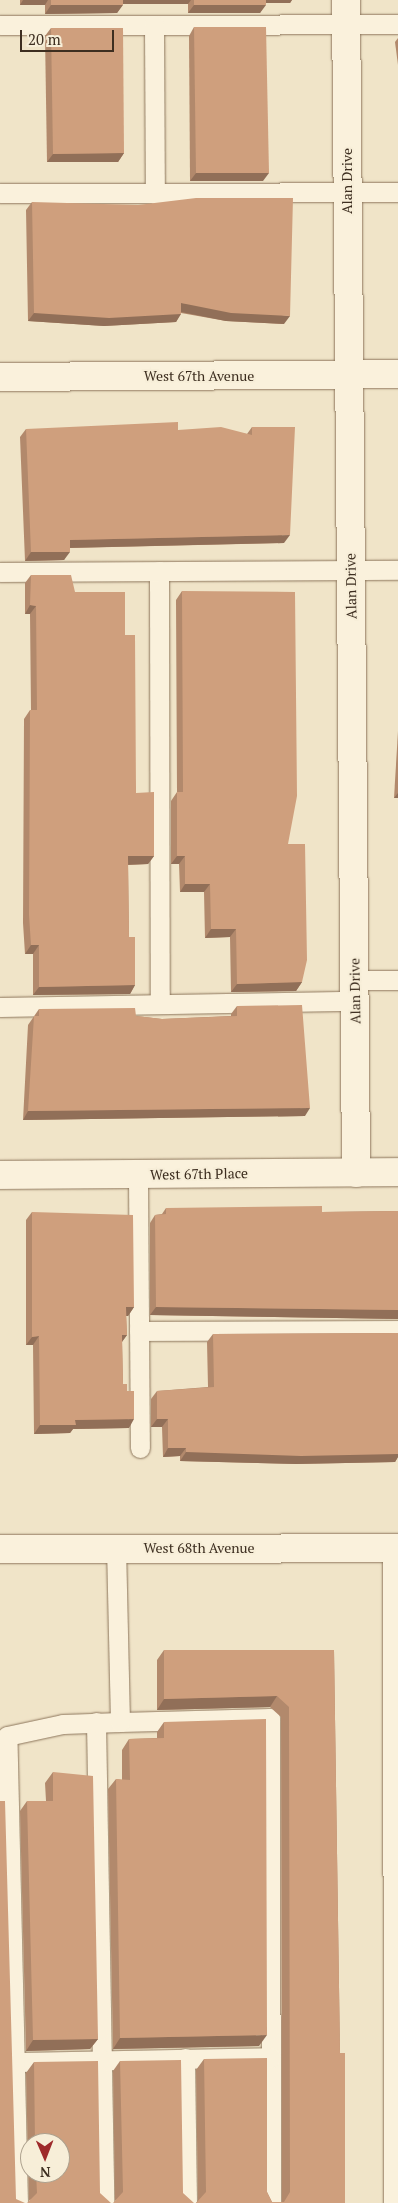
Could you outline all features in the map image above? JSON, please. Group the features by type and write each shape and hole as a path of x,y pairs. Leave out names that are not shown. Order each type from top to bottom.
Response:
{"street":[{"name":"Alan Drive","path":"346,12 356,1173"},
{"name":"West 67th Avenue","path":"0,377 398,374"},
{"name":"West 67th Place","path":"0,1175 138,1176 398,1172"},
{"name":"West 68th Avenue","path":"0,1549 398,1548"},
{"path":"398,1548 398,2203"}],"lane":[{"path":"0,25 154,25 346,12 398,24"},
{"path":"154,25 155,194"},
{"path":"0,193 398,192"},
{"path":"0,572 398,570"},
{"path":"159,571 160,1002"},
{"path":"0,1007 160,1002 355,990 398,980"},
{"path":"138,1176 140,1448"},
{"path":"139,1331 398,1330"},
{"path":"116,1549 120,1722"},
{"path":"18,2203 7,1736 63,1724 270,1718 271,2203"},
{"path":"96,1722 100,2060 104,2203"},
{"path":"15,2062 271,2057"},
{"path":"186,2058 187,2203"}],"building":[{"path":"51,0 123,0 123,5 51,5"},
{"path":"194,0 266,0 266,5 194,5"},
{"path":"194,27 266,27 269,173 196,173"},
{"path":"51,28 123,28 124,153 53,154"},
{"path":"196,198 293,198 290,316 231,313 181,303 181,314 109,318 34,313 32,202 138,205"},
{"path":"178,422 178,430 221,427 252,435 252,427 295,427 290,535 70,540 70,552 31,552 26,429"},
{"path":"31,575 71,575 75,592 125,592 125,635 135,635 136,793 154,792 154,856 128,856 129,937 135,937 135,985 39,987 39,945 31,945 29,915 30,710 37,710 36,606 30,605"},
{"path":"182,591 295,592 297,796 288,844 305,844 307,960 302,982 237,984 236,929 211,929 210,884 185,884 185,856 177,856 177,792 183,792"},
{"path":"302,1005 310,1108 28,1111 34,1016 39,1016 39,1009 135,1008 136,1016 162,1019 237,1016 237,1006"},
{"path":"322,1206 322,1212 398,1211 398,1310 156,1307 155,1215 166,1214 166,1208"},
{"path":"32,1212 133,1215 134,1307 126,1307 127,1335 122,1335 123,1384 127,1384 127,1391 134,1391 134,1419 75,1420 76,1425 40,1425 39,1336 32,1337"},
{"path":"398,1333 398,1454 301,1456 186,1452 186,1448 168,1448 168,1419 157,1419 157,1391 214,1387 213,1334"},
{"path":"164,1650 334,1650 340,2053 345,2053 345,2203 196,2203 206,2192 204,2059 267,2058 267,2192 272,2202 284,2202 290,2192 289,1707 277,1696 164,1699"},
{"path":"266,1719 267,2035 120,2038 116,1779 130,1780 129,1739 164,1738 164,1722"},
{"path":"53,1772 93,1776 98,2039 33,2040 27,1801 53,1801"},
{"path":"0,1801 5,1801 16,2199 25,2203 0,2203"},
{"path":"181,2060 183,2193 194,2203 113,2203 123,2192 120,2061"},
{"path":"98,2061 100,2193 111,2203 27,2203 37,2193 36,2183 70,2183 70,2133 35,2133 34,2062"}]}
